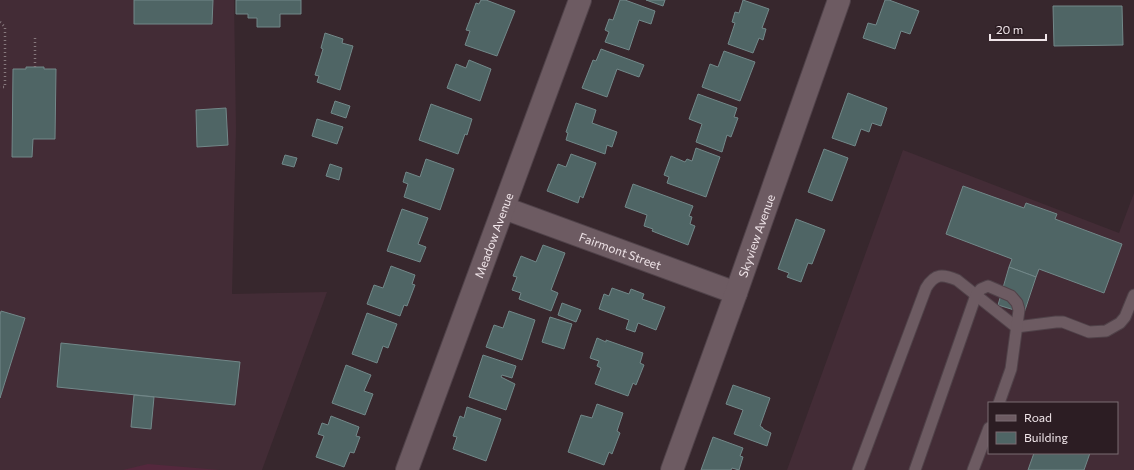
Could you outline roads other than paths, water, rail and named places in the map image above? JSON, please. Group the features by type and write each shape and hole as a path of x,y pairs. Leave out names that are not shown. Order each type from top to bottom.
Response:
{"street":[{"name":"Meadow Avenue","path":"407,470 580,0"},
{"name":"Skyview Avenue","path":"672,470 839,0"},
{"name":"Fairmont Street","path":"504,208 736,293"}],"lane":[{"path":"858,470 926,288 930,282 940,275 946,275 957,280 1016,327 1063,322 1090,332 1106,331 1120,323 1125,317 1134,295"},
{"path":"915,470 976,295 981,288 988,286 1011,296 1017,303 1019,310 1012,369 999,402"},
{"path":"973,470 988,431"}]}
